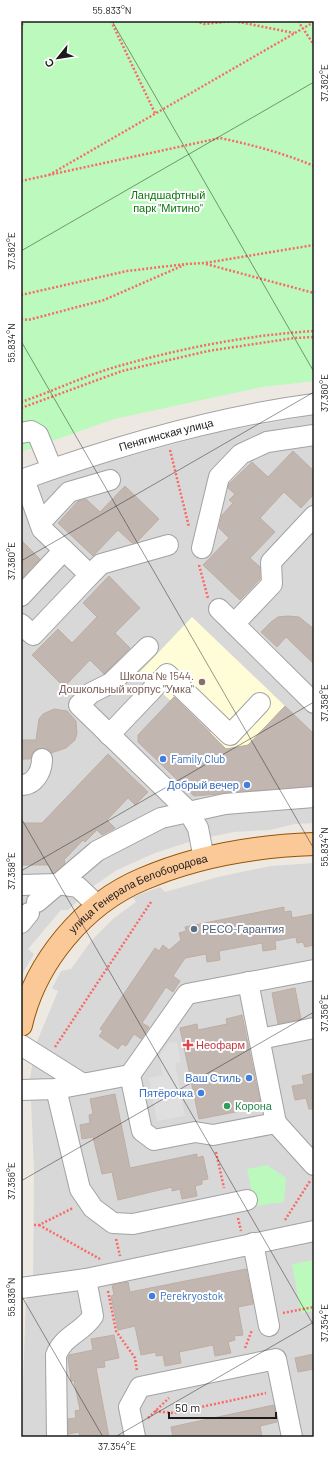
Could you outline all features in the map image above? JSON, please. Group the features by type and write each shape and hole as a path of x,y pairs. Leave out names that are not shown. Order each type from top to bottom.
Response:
{"main road":[{"name":"улица Генерала Белобородова","path":"21,1025 31,995 42,972 59,945 98,906 120,891 142,879 204,859 273,847 314,844"}],"street":[{"name":"Пенягинская улица","path":"23,479 120,447 262,413 314,404"},
{"path":"262,413 267,442"},
{"path":"21,433 31,431 38,435 52,469"},
{"path":"202,548 219,477 241,454 267,442 314,435"},
{"path":"23,479 32,515 42,529 90,575"},
{"path":"32,515 69,492 110,480"},
{"path":"234,624 272,584 271,562 314,516"},
{"path":"21,624 33,635 101,564 168,545"},
{"path":"21,596 64,550"},
{"path":"219,609 314,703"},
{"path":"148,647 111,683 91,693 79,705 188,811 198,828 204,859"},
{"path":"109,734 167,674 230,735 260,703"},
{"path":"21,785 25,785 37,778 42,768 42,759"},
{"path":"29,912 57,884 96,851 161,818 225,804 314,797"},
{"path":"21,885 57,884 78,887 98,906"},
{"path":"21,1090 56,1089 130,1075 187,994 314,970"},
{"path":"248,982 276,1123 314,1165"},
{"path":"260,1039 314,1028"},
{"path":"21,1045 83,1084"},
{"path":"130,1075 142,1131 154,1140 196,1132 213,1135 276,1123"},
{"path":"56,1089 80,1189 93,1208 113,1223 133,1224 236,1202"},
{"path":"21,1288 314,1231"},
{"path":"248,1244 269,1326"},
{"path":"57,1437 56,1354 60,1344 88,1323 93,1316 98,1272"},
{"path":"135,1434 130,1407 140,1387 276,1359 292,1437"}],"path":[{"path":"21,29 23,21"},
{"path":"111,21 155,113"},
{"path":"196,21 204,24 234,21 294,33"},
{"path":"298,21 314,45"},
{"path":"48,174 314,22"},
{"path":"21,181 48,174 117,162 220,138 253,145 290,156 314,166"},
{"path":"21,295 127,271 205,263 314,245"},
{"path":"205,263 314,293"},
{"path":"21,319 28,320 104,300 186,264"},
{"path":"21,402 118,366 206,346 293,332 314,331"},
{"path":"21,408 122,371 208,351 294,338 314,337"},
{"path":"46,1060 151,902"},
{"path":"213,1135 236,1202 248,1244"},
{"path":"282,1225 314,1175"},
{"path":"34,1225 39,1225 88,1201"},
{"path":"113,1223 121,1264"},
{"path":"39,1225 98,1272 116,1331 135,1358 140,1387"},
{"path":"155,1411 173,1413 282,1390"},
{"path":"135,1434 155,1411 171,1396"}],"shaded area":[{"path":"314,415 314,823 295,824 270,830 233,832 192,841 155,853 117,870 95,885 68,910 61,910 28,949 34,954 21,976 21,489 107,462 218,432"},
{"name":"Школа № 1544. Дошкольный корпус \"Умка\"","path":"192,617 285,706 253,745 226,749 210,733 212,731 175,697 171,701 162,693 157,695 137,675"},
{"path":"314,863 314,1437 21,1437 26,1300 33,1295 34,1169 30,1078 36,1044 58,991 52,988 61,971 71,969 91,941 114,918 136,902 133,897 160,887 165,892 218,877 271,866"},
{"path":"177,1042 181,1062 175,1063 185,1116 157,1121 149,1078 163,1075 159,1056 168,1043"}],"green space":[{"name":"Ландшафтный парк \"Митино\"","path":"21,21 314,21 314,381 262,387 114,419 21,452"},
{"path":"267,1165 286,1178 284,1202 255,1206 247,1169"},
{"path":"314,1260 314,1311 301,1313 292,1264"}],"building":[{"path":"293,451 314,471 314,494 301,508 284,492 260,518 275,532 250,558 260,567 260,579 240,600 203,565 229,538 219,528 222,515 233,503 229,500 235,494 228,488 229,484 252,462 268,477"},
{"path":"125,486 159,519 137,542 132,543 118,530 93,556 58,523 78,501 86,499 100,512"},
{"path":"21,540 40,559 21,579"},
{"path":"109,576 140,608 115,633 130,648 104,674 90,660 64,687 32,655 58,629 72,643 97,617 83,603"},
{"path":"278,617 299,617 314,629 314,664 286,637 277,647 261,632"},
{"path":"174,697 226,749 248,745 285,706 314,734 314,786 194,796 138,742 138,735"},
{"path":"54,709 67,711 76,721 77,733 75,740 66,748 51,753 43,748 37,749 32,753 30,759 21,759 21,740 36,740 39,719 43,714"},
{"path":"108,754 148,792 135,805 128,798 107,820 115,828 102,835 97,830 85,842 83,840 64,860 65,863 54,873 52,873 49,865 21,865 21,823 42,823"},
{"path":"284,907 284,912 291,911 292,918 314,914 314,945 305,947 303,942 297,943 296,937 275,941 276,949 263,951 262,943 219,951 220,960 207,962 206,954 185,958 173,976 180,981 173,992 166,987 142,1023 149,1027 141,1039 134,1034 126,1046 122,1044 118,1049 99,1036 103,1031 100,1029 155,948 159,951 163,945 169,950 181,940 179,933 186,931 185,927"},
{"path":"295,988 301,1019 278,1024 272,993"},
{"path":"242,1015 261,1107 199,1119 180,1028 197,1024 198,1030 227,1024 226,1019"},
{"path":"314,1073 314,1109 309,1109 306,1098 295,1100 292,1086 304,1084 302,1076"},
{"path":"115,1094 130,1168 197,1154 197,1158 203,1156 208,1179 202,1180 202,1184 195,1186 197,1196 182,1199 180,1189 172,1191 172,1187 118,1200 112,1172 102,1174 93,1137 82,1139 80,1125 90,1123 89,1115 93,1114 90,1099"},
{"path":"246,1269 253,1304 238,1307 243,1335 234,1336 235,1340 228,1342 231,1353 215,1356 213,1345 179,1352 181,1363 165,1366 163,1355 156,1356 156,1352 141,1355 135,1326 118,1330 111,1296 114,1295 112,1285 128,1282 130,1292"},
{"path":"114,1335 119,1358 104,1361 105,1367 96,1368 109,1437 80,1437 79,1432 68,1434 68,1419 76,1418 75,1411 80,1410 74,1381 71,1381 68,1358 69,1355 93,1350 91,1339"},
{"path":"314,1354 314,1369 298,1372 295,1358"},
{"path":"274,1405 277,1422 260,1426 262,1437 173,1437 171,1427"}],"place":[{"name":"Школа № 1544. Дошкольный корпус \"Умка\"","path":"202,682"},
{"name":"Family Club","path":"163,759"},
{"name":"Добрый вечер","path":"247,785"},
{"name":"РЕСО-Гарантия","path":"194,929"},
{"name":"Неофарм","path":"188,1045"},
{"name":"Ваш Стиль","path":"249,1078"},
{"name":"Пятёрочка","path":"201,1093"},
{"name":"Корона","path":"227,1106"},
{"name":"Perekryostok","path":"152,1296"}]}
